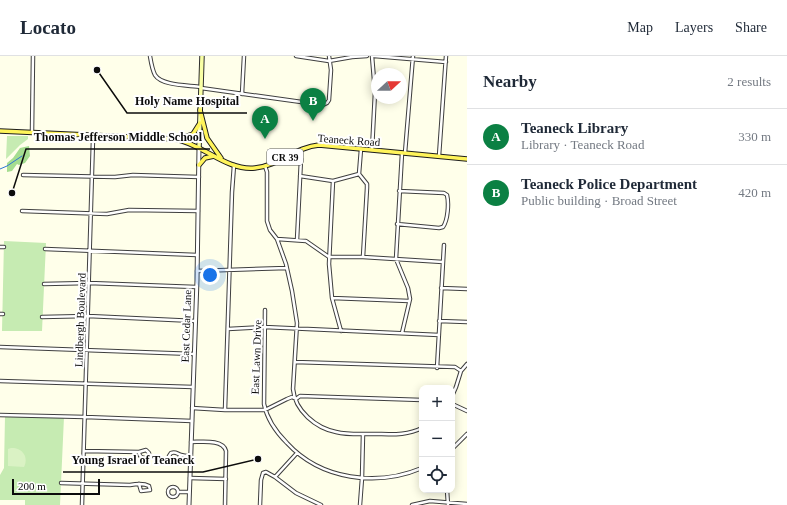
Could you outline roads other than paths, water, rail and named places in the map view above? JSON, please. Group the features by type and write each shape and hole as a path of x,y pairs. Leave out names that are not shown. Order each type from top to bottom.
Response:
{"main road":[{"path":"199,148 202,56"},
{"path":"200,110 207,138 223,160"},
{"path":"177,139 193,134 200,123"},
{"name":"Teaneck Road","path":"0,131 177,139 186,141 234,165 249,168 265,166 310,146 318,145 467,159"},
{"path":"199,165 205,158 214,156"}],"street":[{"path":"32,132 33,56"},
{"path":"150,56 154,72 160,80 167,83 318,105 327,103 329,100 331,70 329,56"},
{"path":"242,94 244,56"},
{"path":"296,56 330,61 367,56"},
{"path":"372,150 374,92 373,56 413,58 446,62"},
{"path":"439,156 446,56"},
{"path":"402,333 409,301 408,288 396,259 397,224 413,58"},
{"name":"Lindbergh Boulevard","path":"82,505 92,136"},
{"name":"East Cedar Lane","path":"189,505 197,271 199,148"},
{"path":"361,149 359,174 367,184 363,257"},
{"path":"297,240 301,156 299,151"},
{"path":"225,410 234,165"},
{"path":"265,166 267,171 266,216 268,226 277,239 287,268 298,328 293,389 300,408 306,416 323,428 336,432 398,435 411,433 419,429"},
{"path":"23,174 92,177 133,175 199,177"},
{"path":"300,176 333,181 359,174"},
{"path":"333,181 329,257 332,298 341,331"},
{"path":"397,224 439,228 443,227 446,224 448,200 447,195 444,193 399,191"},
{"path":"22,211 107,214 129,210 198,210"},
{"path":"277,239 309,242 329,257 363,257 443,262"},
{"path":"436,368 444,245"},
{"path":"45,249 197,255"},
{"path":"197,271 287,268"},
{"path":"44,284 89,283 196,287"},
{"path":"441,288 467,289"},
{"path":"332,298 409,301"},
{"name":"East Lawn Drive","path":"265,310 263,398 265,410 278,433 297,453 330,471 362,478 397,476 419,469"},
{"path":"42,318 88,316 195,321"},
{"path":"439,321 467,322"},
{"path":"228,329 264,327 439,334"},
{"path":"0,347 194,354"},
{"path":"295,362 436,368 455,367 461,370"},
{"path":"455,389 461,370 467,364"},
{"path":"0,381 193,387"},
{"path":"192,408 265,410 287,399 292,397 296,399 300,396 419,400"},
{"path":"455,405 467,411"},
{"path":"0,415 192,421"},
{"path":"360,505 363,434"},
{"path":"455,446 467,434"},
{"path":"191,442 219,443 225,447 225,505"},
{"path":"84,450 139,452"},
{"path":"181,455 178,460 174,461 169,456 170,453 173,452 190,456"},
{"path":"275,477 297,453"},
{"path":"260,505 262,475 266,472 296,493 321,505"},
{"path":"190,478 226,480"},
{"path":"61,483 139,484 149,485 150,490 141,491 139,489 139,484"},
{"path":"178,492 189,492"},
{"path":"446,493 448,503"},
{"path":"412,505 430,501 467,504"}],"waterway":[{"path":"0,169 22,156"}],"place":[{"name":"Holy Name Hospital","path":"97,70"},
{"name":"Teaneck Police Department","path":"313,121"},
{"name":"Teaneck Library","path":"265,139"},
{"name":"Thomas Jefferson Middle School","path":"12,193"},
{"name":"Young Israel of Teaneck","path":"258,459"}]}
